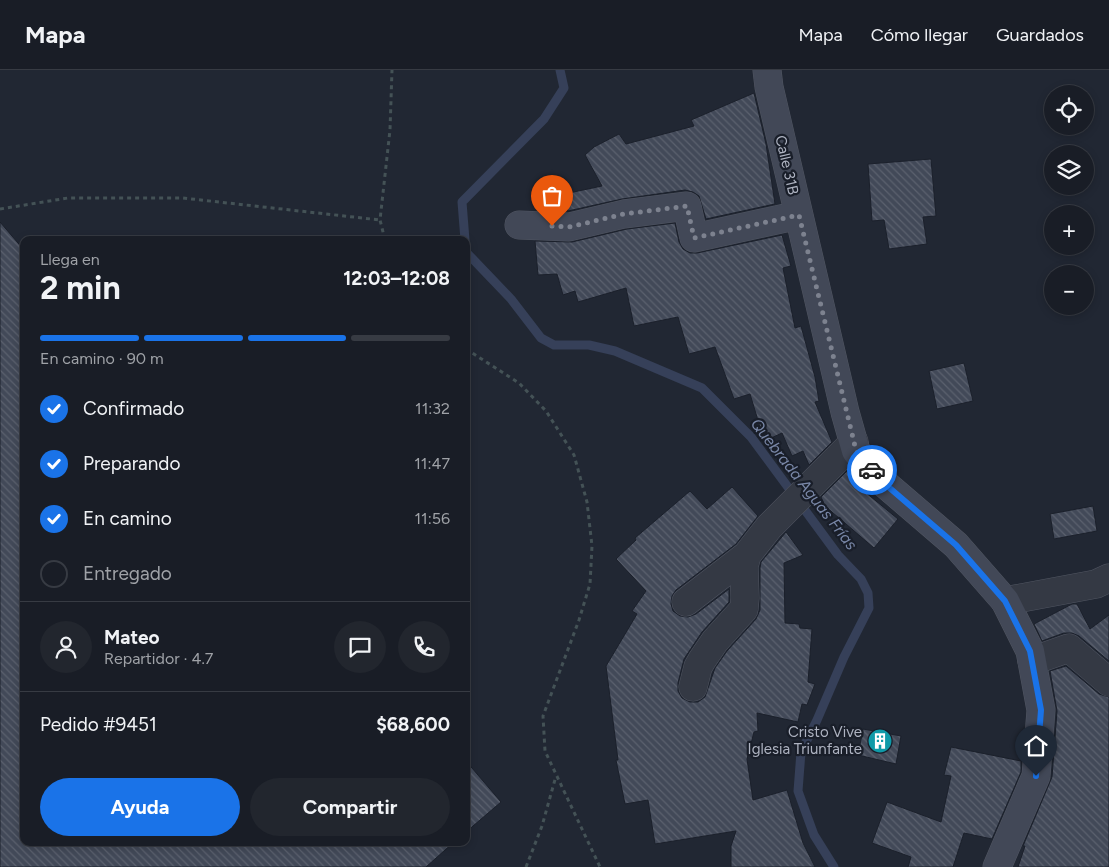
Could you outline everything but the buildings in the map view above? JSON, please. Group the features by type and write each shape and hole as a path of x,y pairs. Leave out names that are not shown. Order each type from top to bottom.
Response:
{"street":[{"name":"Calle 31B","path":"767,70 768,87 856,451 878,478 956,545 1005,601 1030,651 1041,710 1036,776 997,867"},
{"path":"519,225 569,227 624,214 687,206 694,238 799,215"},
{"path":"686,602 747,555 769,528 854,442"},
{"path":"693,687 698,667 706,654 715,641 744,609 744,566 747,555"},
{"path":"1005,601 1105,589"},
{"path":"1032,661 1070,648 1109,682"}],"path":[{"path":"384,236 380,220 390,130 392,70"},
{"path":"0,209 68,198 183,198 380,220"},
{"path":"470,352 519,383 546,412 574,455 587,502 592,546 590,584 579,620 543,716 545,751 600,867"},
{"path":"526,867 542,826 556,776"}],"waterway":[{"name":"Quebrada Aguas Frías","path":"465,236 462,202 544,119 564,88 560,70"},
{"name":"Quebrada Aguas Frías","path":"470,256 511,299 541,338 554,345 589,345 615,351 702,388 751,437 838,555 861,579 868,593 869,608 844,657 801,752 798,791 814,835 834,867"}],"way so far":[{"path":"552,226 569,227 624,214 687,206 694,238 799,215 845,412 856,451 872,470"}],"place":[{"name":"Cristo Vive Iglesia Triunfante","path":"880,741"}],"route":[{"path":"872,470 878,478 956,545 1005,601 1030,651 1041,710 1036,776"}]}
